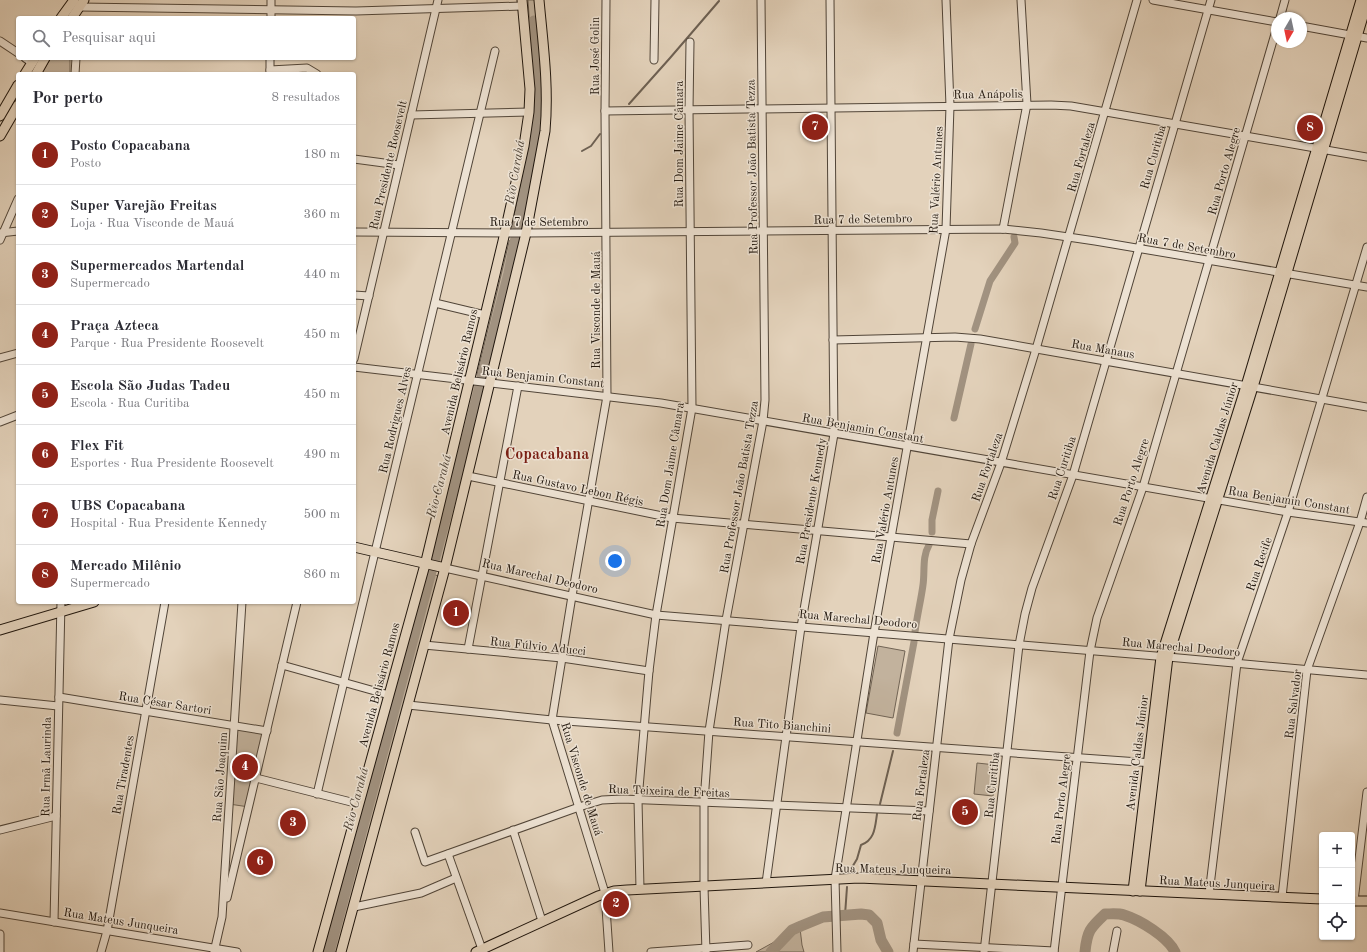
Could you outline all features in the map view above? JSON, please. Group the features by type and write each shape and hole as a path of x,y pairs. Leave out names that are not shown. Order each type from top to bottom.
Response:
{"main road":[{"path":"341,952 468,476 545,131 546,79 539,0"},
{"name":"Avenida Caldas Júnior","path":"1137,891 1164,657 1250,386 1354,35 1361,0"},
{"name":"Avenida Belisário Ramos","path":"318,952 389,694 427,564 472,381 485,315 508,233 529,112 530,90 522,3"},
{"name":"Avenida Caldas Júnior","path":"1354,35 1367,3"},
{"path":"64,16 78,7"},
{"path":"73,16 78,7"},
{"path":"26,72 30,60"},
{"path":"37,72 44,60"},
{"path":"1,114 16,88"},
{"path":"0,136 16,110"},
{"name":"Rua Marechal Deodoro","path":"356,547 443,567"},
{"path":"0,630 87,604"},
{"name":"Rua Mateus Junqueira","path":"480,951 605,893 640,889 704,887 859,878 1319,899"},
{"path":"1355,901 1367,901"}],"street":[{"path":"271,0 271,14"},
{"name":"Rua Presidente Roosevelt","path":"356,351 438,0"},
{"name":"Rua José Golin","path":"605,111 606,0"},
{"path":"654,60 655,0"},
{"name":"Rua Professor João Batista Tezza","path":"706,950 704,802 709,731 726,620 763,421 766,383 761,0"},
{"name":"Rua Presidente Kennedy","path":"766,883 801,627 834,434 830,0"},
{"name":"Rua Valério Antunes","path":"837,952 835,879 874,633 946,229 950,106 946,0"},
{"path":"1003,229 1027,104 1021,0"},
{"name":"Rua Fortaleza","path":"913,952 949,639 961,580 971,544 1001,463 1036,349 1138,0"},
{"path":"1153,0 1271,21"},
{"name":"Rua Curitiba","path":"985,950 1006,753 1024,614 1073,475 1211,0"},
{"path":"1282,12 1285,0"},
{"path":"78,7 271,14 436,9 522,3"},
{"path":"1307,27 1367,38"},
{"path":"0,41 16,52"},
{"name":"Rua Dom Jaime Câmara","path":"640,889 638,800 649,670 656,615 692,408 689,110 690,42"},
{"name":"Rua Porto Alegre","path":"1054,952 1093,635 1101,604 1143,487 1271,47"},
{"name":"Rua Rodrigues Alves","path":"317,794 495,51"},
{"path":"75,72 76,60"},
{"path":"270,60 270,72 307,68 314,72"},
{"name":"Rua Anápolis","path":"605,111 1027,104 1071,106 1367,157"},
{"name":"Rua Visconde de Mauá","path":"605,111 607,396 552,720 605,893 609,952"},
{"path":"411,115 529,112"},
{"path":"356,160 399,166"},
{"path":"0,240 16,203"},
{"name":"Rua 7 de Setembro","path":"356,232 523,234 1003,229 1069,237 1367,287"},
{"path":"2,233 16,231"},
{"name":"Rua Recife","path":"1209,894 1237,664 1288,512 1323,399 1367,247"},
{"path":"356,295 369,296"},
{"path":"435,303 485,315"},
{"name":"Rua Manaus","path":"833,340 955,337 980,339 1367,407"},
{"path":"0,358 16,354"},
{"name":"Rua Benjamin Constant","path":"356,367 607,396 692,408 834,434 1288,512 1363,522"},
{"path":"468,650 518,386"},
{"path":"0,422 16,416"},
{"name":"Rua Gustavo Lebon Régis","path":"468,476 672,518 971,544"},
{"name":"Rua Salvador","path":"1282,897 1307,670 1363,522 1367,497"},
{"name":"Rua Marechal Deodoro","path":"443,567 656,615 1164,657 1367,676"},
{"name":"Rua Irmã Laurinda","path":"54,922 61,604"},
{"name":"Rua Tiradentes","path":"100,952 107,931 165,604"},
{"name":"Rua São Joaquim","path":"215,950 222,917 242,604"},
{"path":"222,917 297,604"},
{"name":"Rua Fúlvio Aducci","path":"424,645 562,658 649,670"},
{"path":"282,665 389,694"},
{"name":"Rua César Sartori","path":"59,697 267,731"},
{"path":"0,700 58,706"},
{"name":"Rua Tito Bianchini","path":"408,705 552,720 1151,763"},
{"path":"256,778 359,804"},
{"path":"1355,885 1367,792"},
{"name":"Rua Teixeira de Freitas","path":"415,832 426,862 513,830 602,800 704,802 929,811"},
{"path":"0,830 56,816"},
{"path":"513,830 542,921"},
{"path":"448,854 480,951"},
{"path":"354,907 421,892 456,878"},
{"name":"Rua Mateus Junqueira","path":"0,913 215,950 237,952"},
{"path":"1113,952 1117,931"},
{"path":"0,934 0,952"},
{"path":"914,944 985,950 1054,952"},
{"path":"651,952 706,950 748,945"}],"shaded area":[{"path":"528,0 535,0 542,65 543,119 523,229 512,227 529,145 533,76"},
{"path":"50,60 70,60 70,72 42,72"},
{"path":"510,240 518,240 519,243 487,378 478,377 477,375"},
{"path":"474,385 486,387 443,567 431,564 472,387"},
{"path":"428,573 439,576 337,952 321,952"},
{"path":"878,646 905,651 893,718 866,713"},
{"path":"234,725 267,731 249,807 229,804"},
{"path":"977,763 996,765 993,796 974,794"},
{"path":"795,924 800,928 804,952 756,952 776,941"}],"waterway":[{"path":"629,104 719,1"},
{"name":"Rio Carahá","path":"329,952 465,445 509,273 532,156 538,109 534,21"},
{"path":"582,151 591,146 600,134"},
{"name":"Rio Carahá","path":"528,173 533,173"},
{"path":"975,329 990,281 1015,243 1014,237"},
{"path":"954,418 971,344"},
{"path":"932,532 932,520 938,491"},
{"path":"915,632 923,585 925,554 929,545"},
{"path":"897,733 914,642"},
{"path":"880,804 893,751"},
{"path":"851,869 857,859 861,845 866,843 874,832 877,814"},
{"path":"845,915 847,887"},
{"path":"771,952 792,930 801,926 823,917 861,914 869,915 877,923 881,940 888,952"},
{"path":"1085,952 1090,930 1105,914 1124,915 1138,921 1160,935 1175,952"}],"place":[{"name":"UBS Copacabana","path":"815,127"},
{"name":"Mercado Milênio","path":"1310,128"},
{"name":"Posto Copacabana","path":"456,613"},
{"name":"Praça Azteca","path":"245,767"},
{"name":"Escola São Judas Tadeu","path":"965,812"},
{"name":"Supermercados Martendal","path":"293,823"},
{"name":"Flex Fit","path":"260,862"},
{"name":"Super Varejão Freitas","path":"616,904"}],"district":[{"name":"Copacabana","path":"547,453"}]}
